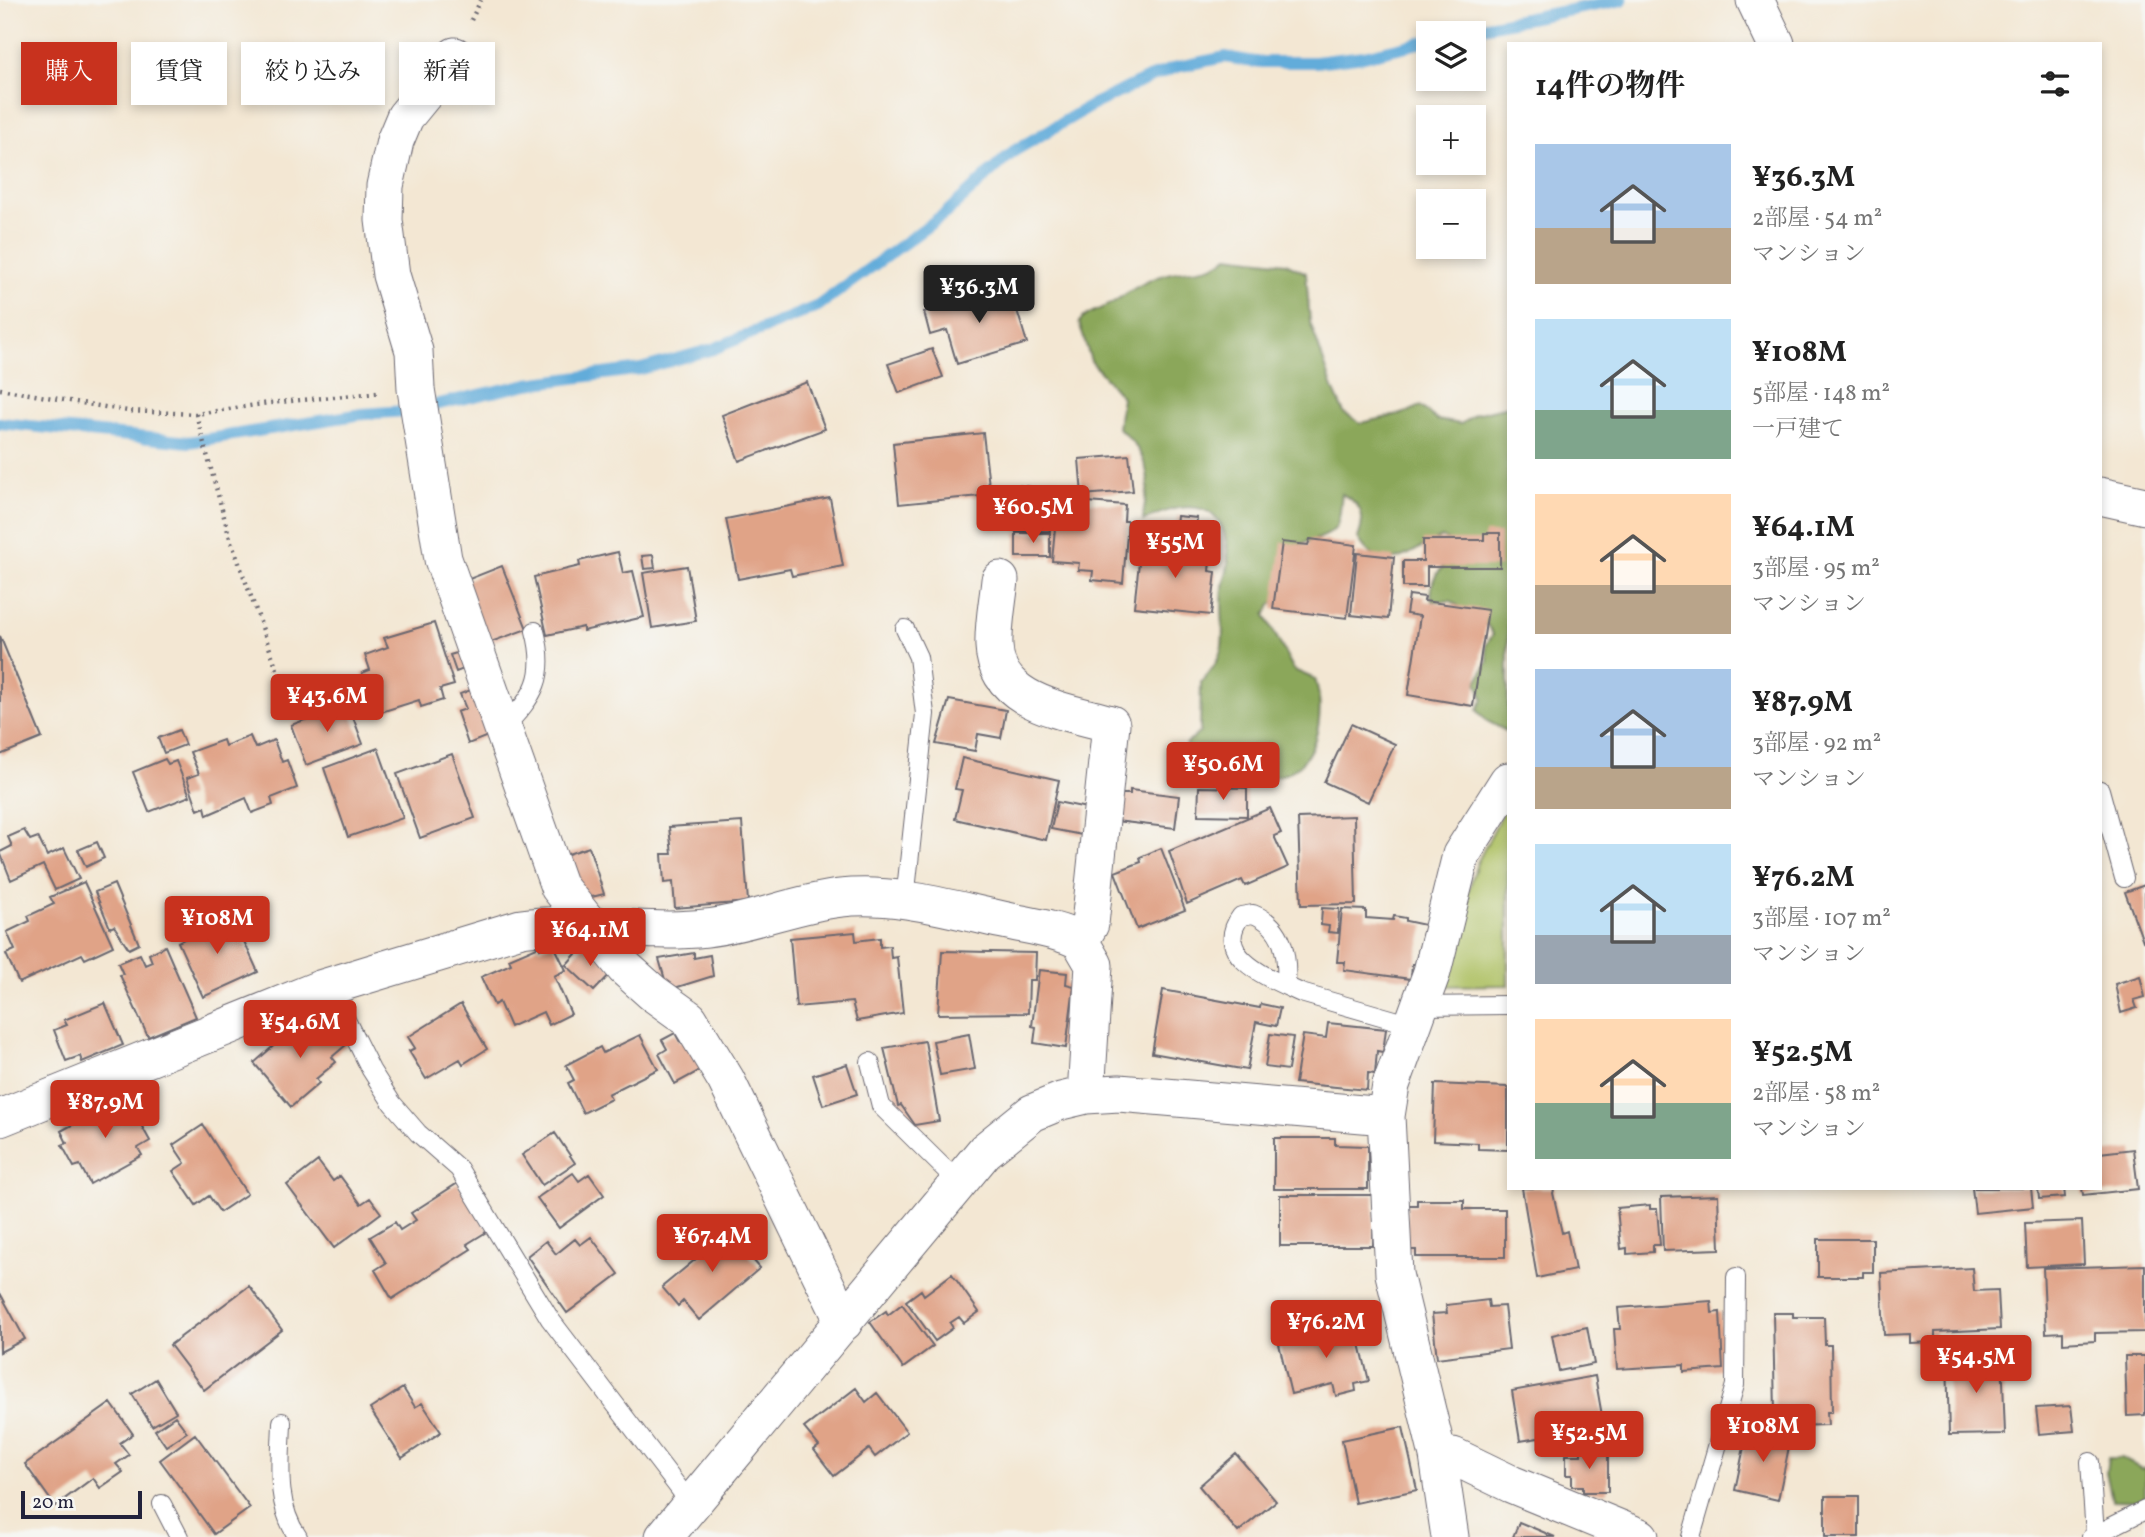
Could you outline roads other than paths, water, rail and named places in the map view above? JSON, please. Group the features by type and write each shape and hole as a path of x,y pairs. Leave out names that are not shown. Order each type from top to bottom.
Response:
{"street":[{"path":"1755,0 1775,42"},
{"path":"415,105 405,117 389,159 385,186 385,247 400,309 414,351 419,403 443,559 559,887 625,968 653,993 690,1019 760,1149 844,1322"},
{"path":"2102,496 2145,506"},
{"path":"1000,580 993,645 996,663 1006,682 1031,701 1111,724 1090,924 1080,941"},
{"path":"1450,1537 1438,1456 1394,1274 1386,1116 1391,1085 1432,972 1461,855 1507,783"},
{"path":"0,1118 329,986 521,928 590,924 644,930 707,928 842,898 905,900 1041,928 1080,941 1094,965 1086,1095"},
{"path":"664,1537 985,1151 1032,1113 1061,1101 1086,1095 1119,1093 1386,1116"},
{"path":"1438,1456 1454,1456 1511,1484 1640,1537"}],"lane":[{"path":"905,629 918,657 925,713 905,900"},
{"path":"503,728 523,708 537,681 542,657 535,631"},
{"path":"2102,797 2123,878"},
{"path":"329,986 371,1070 392,1103 418,1133 459,1169 503,1237 551,1320 691,1504"},
{"path":"1286,986 1338,1006 1415,1015 1507,1005"},
{"path":"870,1062 881,1106 959,1183"},
{"path":"1691,1537 1735,1385 1736,1278"},
{"path":"282,1422 280,1485 285,1514 298,1537"},
{"path":"2090,1462 2093,1536 2145,1510"},
{"path":"162,1504 179,1537"}],"waterway":[{"path":"1486,26 1622,0"},
{"path":"0,423 189,442 362,414 407,411 528,384 641,369 713,349 818,306 947,212 1014,151 1094,104 1151,77 1177,67 1225,57 1254,62 1315,62 1364,56 1416,44"}]}
